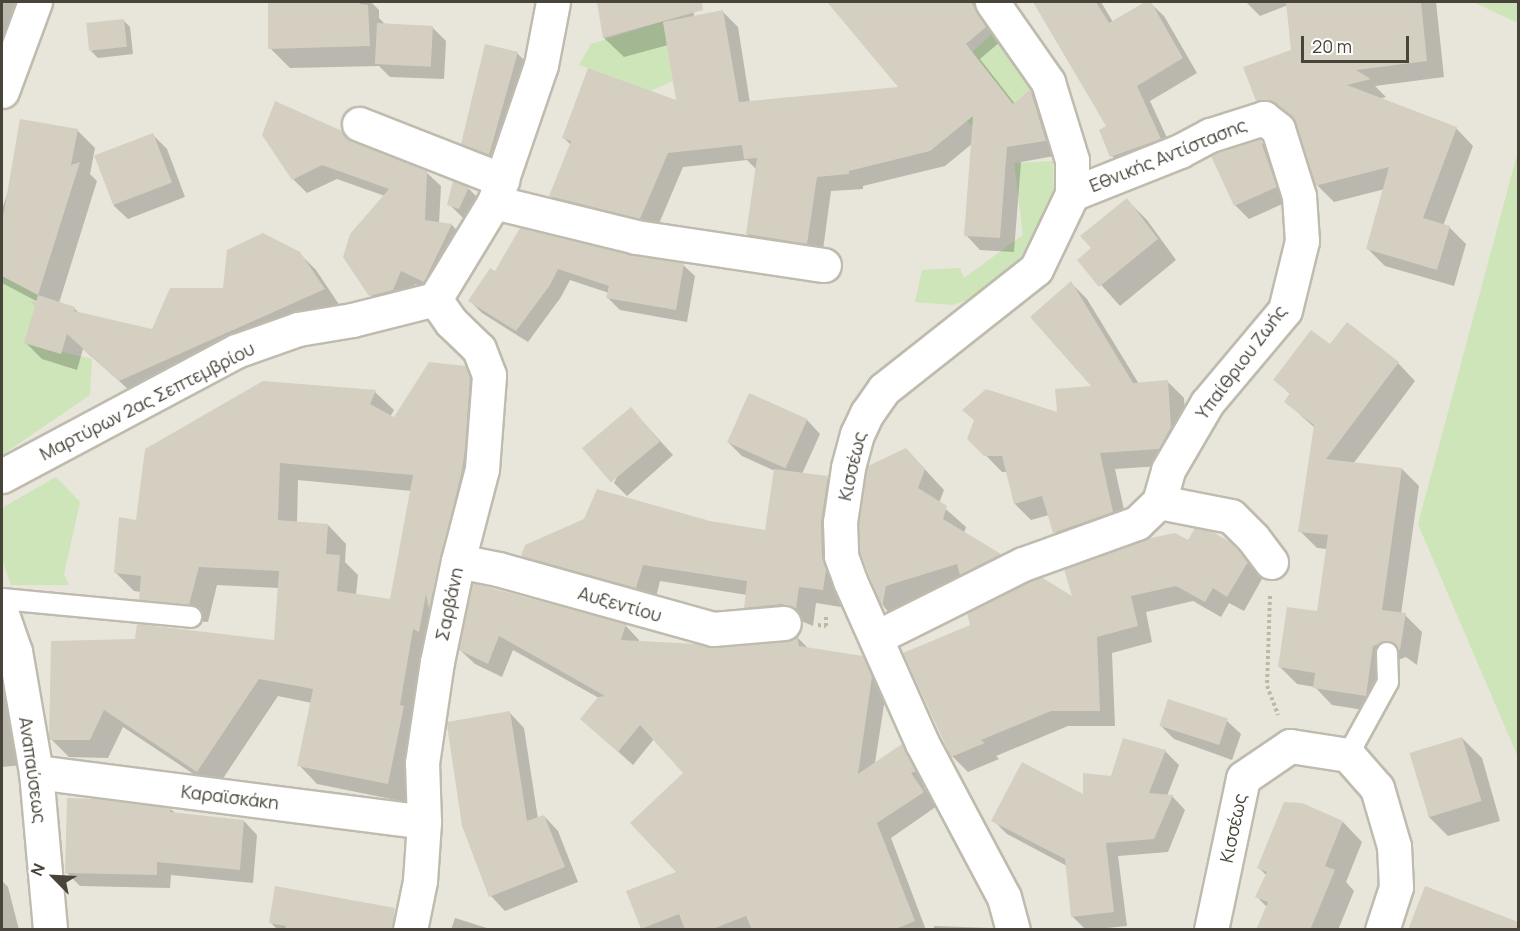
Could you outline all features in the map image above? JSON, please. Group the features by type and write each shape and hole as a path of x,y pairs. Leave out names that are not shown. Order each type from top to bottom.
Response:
{"street":[{"path":"2,91 35,2"},
{"path":"435,299 498,191 541,64 553,2"},
{"name":"Κισσέως","path":"992,2 1048,82 1072,160 1072,194 1036,269 884,389 867,413 857,434 840,522 841,556 922,743 1004,897 1013,930"},
{"name":"Εθνικής Αντίστασης","path":"1072,194 1180,151 1210,135 1264,118"},
{"name":"Υπαίθριου Ζωής","path":"1159,502 1168,470 1207,403 1285,310 1302,241 1299,196 1278,129 1264,118"},
{"path":"359,124 498,191 636,237 824,265"},
{"name":"Μαρτύρων 2ας Σεπτεμβρίου","path":"2,476 236,351 298,329 352,320 435,299"},
{"name":"Σαρβάνη","path":"410,930 420,881 424,822 422,763 437,662 458,561 482,469 489,375 479,349 451,322 435,299"},
{"path":"877,637 1023,564 1137,523 1159,502 1231,516 1253,538 1271,562"},
{"name":"Αυξεντίου","path":"458,561 498,569 714,629 784,623"},
{"name":"Αναπαύσεως","path":"2,614 15,651 36,771 50,930"},
{"path":"1290,746 1347,755 1377,788 1394,846 1396,887 1382,930"},
{"name":"Κισσέως","path":"1211,930 1243,777 1290,746"},
{"name":"Καραϊσκάκη","path":"36,771 424,822"}],"lane":[{"path":"2,599 191,617"},
{"path":"1347,755 1388,682 1387,652"}],"path":[{"path":"1271,562 1267,686 1290,746"}],"shaded area":[{"path":"2,2 1518,2 1518,929 2,929"}],"green space":[{"path":"1473,2 1518,2 1518,23"},
{"path":"663,21 673,81 650,91 579,65 591,44"},
{"path":"994,32 1036,83 979,133 967,121 972,52"},
{"path":"1518,151 1518,757 1418,524"},
{"path":"1053,161 1054,198 1033,252 990,293 952,305 915,302 922,270 960,268 964,278 1023,235 1014,163"},
{"path":"2,276 38,295 26,343 92,359 90,395 2,455"},
{"path":"56,477 80,502 64,574 69,585 11,585 2,559 2,508"}],"building":[{"path":"268,2 360,2 360,4 368,5 370,46 268,49"},
{"path":"597,2 702,2 703,10 603,38"},
{"path":"827,2 971,2 986,27 966,44 1013,104 1030,89 1046,141 1007,147 1000,238 964,236 973,116 930,151 849,171 849,174 817,177 807,244 746,234 757,158 744,159 742,145 668,153 640,219 549,196 571,141 562,138 588,68 676,100 663,22 723,10 739,102 898,87"},
{"path":"1033,2 1096,2 1109,23 1145,2 1151,2 1183,58 1137,86 1161,139 1110,157 1099,130 1106,126"},
{"path":"1286,2 1421,2 1427,61 1356,70 1371,79 1347,85 1457,127 1423,218 1450,226 1437,270 1366,249 1389,167 1315,186 1296,123 1290,115 1268,100 1256,101 1243,67 1291,50"},
{"path":"124,19 127,47 89,51 86,23"},
{"path":"377,23 433,26 431,67 375,64"},
{"path":"485,44 518,52 489,155 461,144"},
{"path":"275,101 342,131 352,141 427,171 425,220 452,224 424,282 401,271 393,290 369,296 343,257 350,234 389,189 322,165 292,180 262,135"},
{"path":"20,119 78,129 71,165 80,162 38,295 2,276 2,223"},
{"path":"153,133 172,182 113,205 94,156"},
{"path":"1260,139 1277,187 1234,206 1211,156"},
{"path":"453,181 469,187 459,209 447,205"},
{"path":"1127,198 1158,239 1099,287 1077,260 1091,248 1080,236"},
{"path":"520,228 632,255 684,263 676,310 606,298 609,286 558,269 550,285 516,331 468,301 490,268 495,271"},
{"path":"263,233 300,252 325,289 119,381 67,334 61,354 24,343 35,306 30,301 36,302 38,295 75,307 74,311 152,329 170,288 223,288 227,250"},
{"path":"1071,281 1133,383 1168,380 1171,427 1159,449 1100,453 1113,512 1053,533 1042,496 1014,504 1002,456 984,456 967,439 974,420 962,410 986,389 1057,412 1055,389 1091,386 1030,317"},
{"path":"1347,322 1399,362 1326,459 1402,468 1382,610 1406,613 1400,650 1387,641 1373,646 1366,696 1313,688 1315,673 1278,667 1287,607 1317,611 1328,535 1298,532 1314,425 1284,402 1290,393 1273,380 1311,330 1330,344"},
{"path":"429,362 466,366 470,378 462,470 429,609 426,594 419,632 413,629 400,705 404,706 388,784 297,766 313,689 259,679 197,772 104,710 90,740 49,740 51,641 135,639 137,624 274,640 279,571 199,567 189,605 139,600 141,576 114,573 119,517 136,520 145,449 263,381 376,390 370,404 394,417","holes":["280,463 413,475 390,599 337,591 340,555 326,554 328,524 278,520"]},
{"path":"749,393 807,419 786,468 727,442"},
{"path":"631,407 660,441 611,483 582,448"},
{"path":"906,448 925,469 918,488 947,506 943,519 1001,554 960,575 957,564 886,586 882,608 860,552 859,523 866,472 868,466"},
{"path":"774,469 828,476 821,522 822,557 826,570 823,590 799,587 796,609 782,604 744,608 747,581 643,565 636,588 521,556 525,545 584,519 597,489 710,521 765,530"},
{"path":"1195,528 1213,532 1230,542 1248,562 1227,597 1213,588 1205,602 1176,586 1131,596 1138,626 1097,637 1100,711 1051,711 981,740 985,743 951,757 903,653 970,625 967,613 1030,581 1041,577 1072,596 1064,569 1146,539 1175,533 1188,540"},
{"path":"473,583 626,624 621,640 696,644 715,648 786,642 797,636 799,646 863,656 872,677 858,774 902,744 916,771 911,773 924,792 877,823 915,921 893,930 752,930 746,916 710,930 685,930 679,914 641,929 626,891 676,872 630,823 683,773 640,725 618,752 580,719 598,697 605,696 499,636 488,664 459,650"},
{"path":"1168,699 1228,718 1219,745 1159,726"},
{"path":"510,711 527,821 544,815 565,867 489,897 462,826 447,722"},
{"path":"1462,737 1482,801 1429,817 1409,753"},
{"path":"1123,738 1166,750 1149,793 1173,795 1154,839 1106,843 1114,912 1071,917 1065,859 991,821 1022,762 1083,794 1083,773 1111,776"},
{"path":"67,798 172,808 170,812 244,820 240,870 157,862 157,875 65,873"},
{"path":"1284,802 1302,803 1343,821 1325,866 1335,870 1310,930 1256,930 1268,902 1255,897 1267,872 1257,868"},
{"path":"275,886 395,908 392,930 285,930 286,926 269,923"},
{"path":"1425,886 1518,922 1518,930 1408,930"}]}
